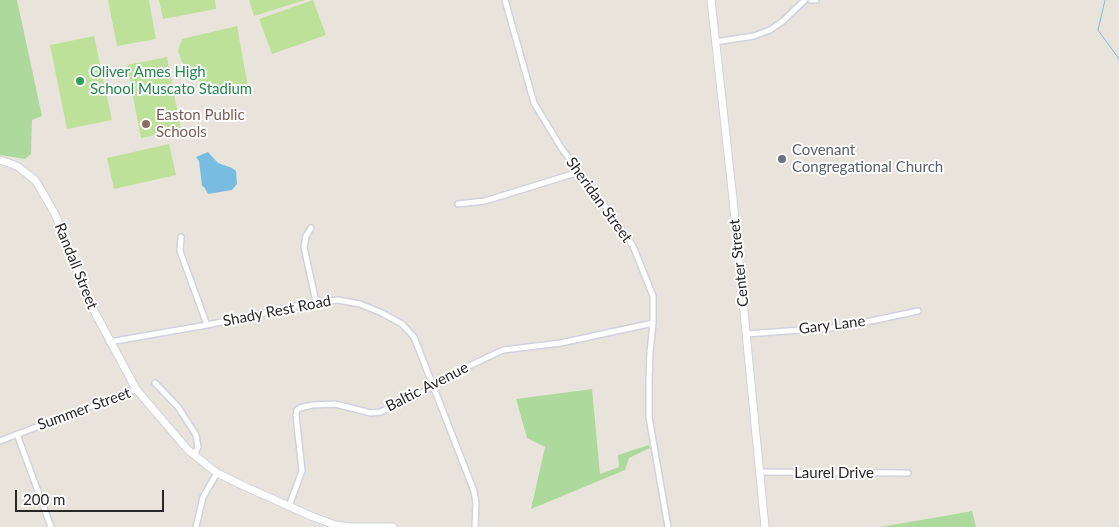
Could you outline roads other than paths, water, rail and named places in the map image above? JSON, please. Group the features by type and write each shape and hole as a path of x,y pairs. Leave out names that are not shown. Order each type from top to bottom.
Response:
{"street":[{"name":"Sheridan Street","path":"505,0 534,103 562,149 612,214 633,246 653,296 649,417 668,527"},
{"name":"Center Street","path":"711,0 765,527"},
{"path":"715,42 754,36 770,30 783,21 805,0"},
{"path":"811,0 816,0"},
{"name":"Randall Street","path":"0,160 17,166 28,174 35,180 44,194 92,307 109,342 136,389"},
{"path":"458,204 485,202 579,172"},
{"path":"311,228 304,241 316,302"},
{"path":"181,236 180,251 208,325"},
{"name":"Shady Rest Road","path":"109,342 208,325 316,302 338,300 360,304 382,313 402,324 414,337 474,492 476,504 475,527"},
{"name":"Gary Lane","path":"746,334 843,327 918,311"},
{"name":"Baltic Avenue","path":"289,506 302,471 296,425 297,410 312,405 335,404 370,414 395,405 503,350 561,343 653,323"},
{"path":"155,383 178,407 196,435 198,447 194,455"},
{"name":"Summer Street","path":"0,440 136,389 194,455 217,473 289,506 335,524 351,527 393,527"},
{"path":"17,434 51,527"},
{"name":"Laurel Drive","path":"760,472 908,473"},
{"path":"196,527 203,497 217,473"}],"water":[{"path":"208,152 218,163 236,171 237,184 232,190 208,194 202,186 199,161 196,157"}],"waterway":[{"path":"1105,0 1098,30 1119,59"}],"place":[{"name":"Oliver Ames High School Muscato Stadium","path":"80,81"},
{"name":"Easton Public Schools","path":"146,124"},
{"name":"Covenant Congregational Church","path":"782,159"}]}
